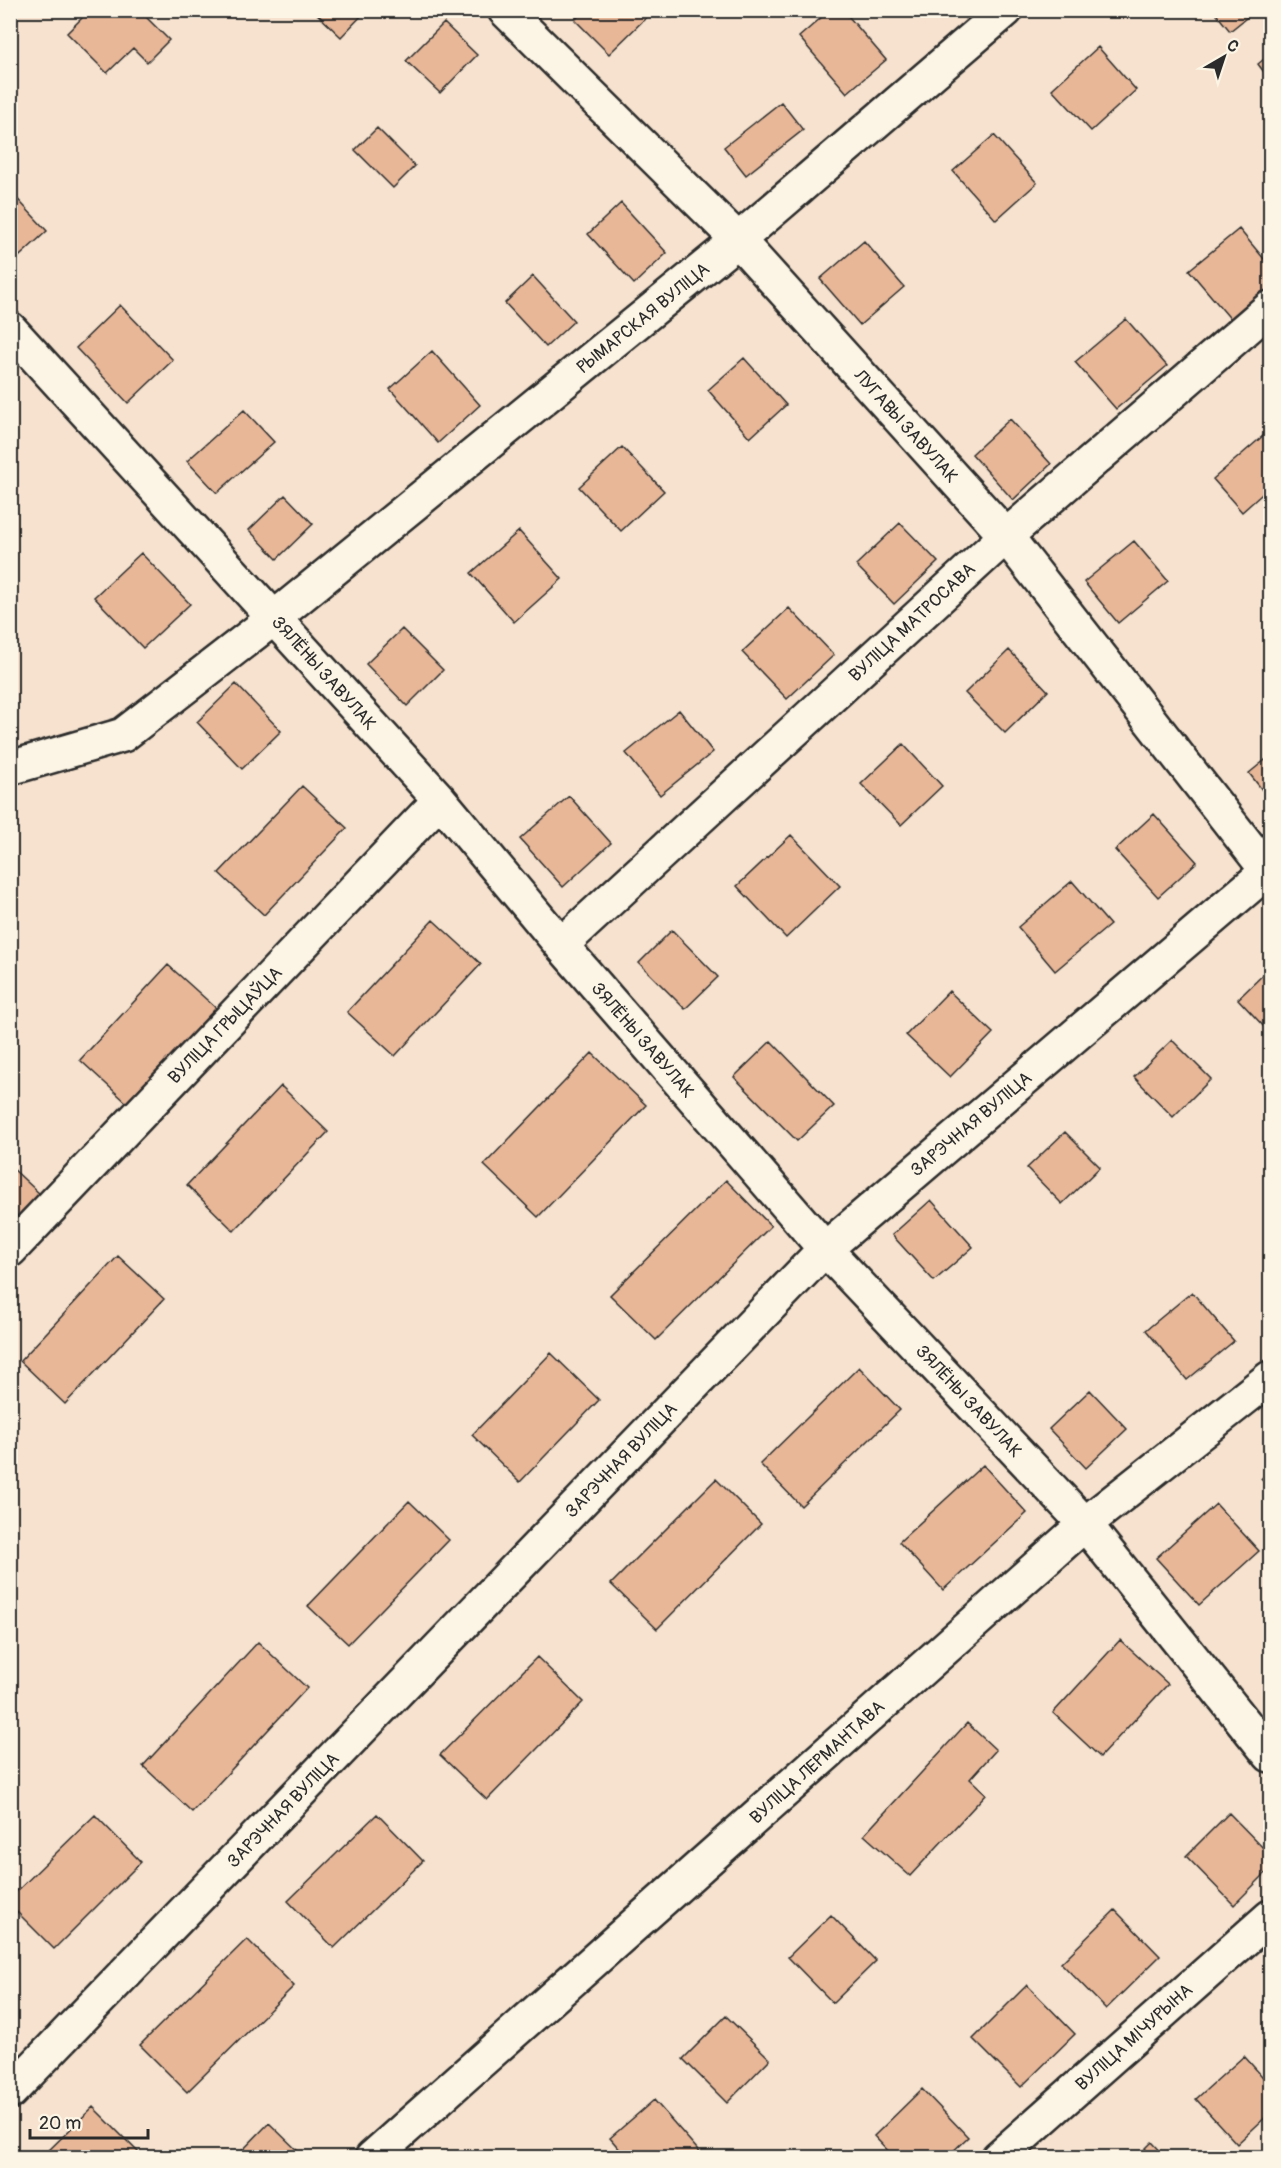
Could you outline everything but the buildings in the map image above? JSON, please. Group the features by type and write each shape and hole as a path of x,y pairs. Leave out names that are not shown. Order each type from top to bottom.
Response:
{"street":[{"name":"ЛУГАВЫ ЗАВУЛАК","path":"505,10 738,240 1006,536 1270,872"},
{"name":"РЫМАРСКАЯ ВУЛІЦА","path":"10,768 123,735 274,618 738,240 1006,10"},
{"name":"ВУЛІЦА МАТРОСАВА","path":"561,945 1006,536 1270,308"},
{"name":"ЗЯЛЁНЫ ЗАВУЛАК","path":"10,329 440,800 561,945 825,1249 1084,1524 1270,1755"},
{"name":"ВУЛІЦА ГРЫЦАЎЦА","path":"10,1250 440,800"},
{"name":"ЗАРЭЧНАЯ ВУЛІЦА","path":"10,2092 825,1249 1270,872"},
{"name":"ВУЛІЦА ЛЕРМАНТАВА","path":"372,2157 1084,1524 1270,1378"},
{"name":"ВУЛІЦА МІЧУРЫНА","path":"999,2157 1270,1917"}]}
